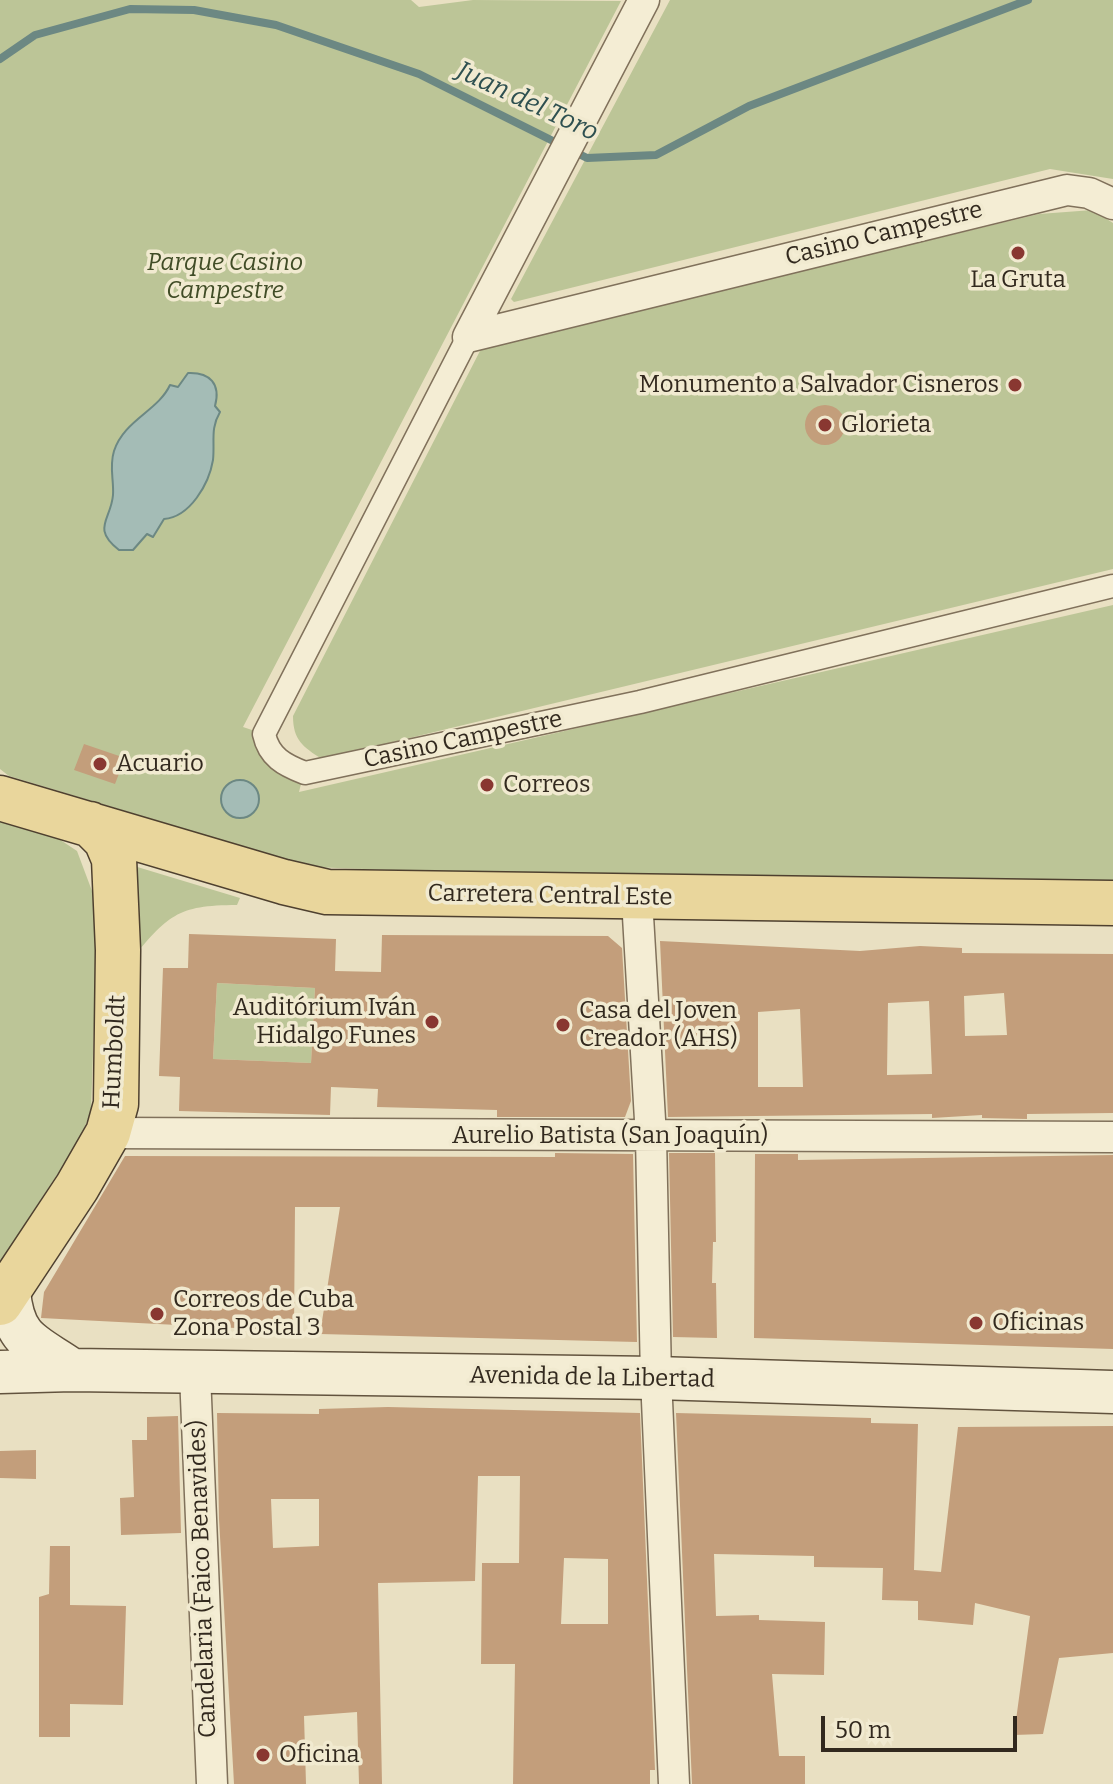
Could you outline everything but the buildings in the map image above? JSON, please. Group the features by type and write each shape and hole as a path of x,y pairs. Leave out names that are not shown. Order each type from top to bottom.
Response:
{"main road":[{"name":"Carretera Central Este","path":"1,797 284,882 327,892 637,899 1113,903"},
{"name":"Humboldt","path":"3,1298 108,1133 118,1075 114,859 106,840 90,824"},
{"path":"3,1298 12,1321 23,1335 72,1370"},
{"name":"Avenida de la Libertad","path":"0,1372 72,1370 656,1378 1113,1392"}],"street":[{"name":"Casino Campestre","path":"644,0 264,734 267,747 275,758 305,773 640,702 1113,586"},
{"name":"Casino Campestre","path":"468,337 1067,190 1089,193 1113,204"},
{"path":"637,899 651,1137 656,1378 674,1784"},
{"name":"Aurelio Batista (San Joaquín)","path":"108,1133 1113,1137"},
{"name":"Candelaria (Faico Benavides)","path":"195,1374 212,1784"}],"green space":[{"name":"Parque Casino Campestre","path":"0,0 411,0 419,7 473,0 621,1 243,727 264,734 304,772 299,792 1113,605 1113,882 685,881 311,867 9,776 0,769"},
{"path":"670,0 1113,0 1113,179 1050,169 514,302 511,299"},
{"path":"1093,210 1113,223 1113,569 322,759 300,742 293,716 482,347 1039,214"},
{"path":"0,819 47,831 77,851 95,899 97,937 91,1111 79,1141 0,1262"},
{"path":"134,866 240,898 237,905 200,907 175,916 154,933 130,961"},
{"path":"217,983 315,988 311,1063 213,1059"}],"water":[{"path":"188,373 208,377 212,381 216,391 215,406 220,412 215,424 213,460 207,479 190,506 164,519 153,537 147,534 133,550 119,550 104,530 112,504 114,451 125,431 158,402 170,385 178,387"},
{"path":"240,780 254,785 259,799 254,813 240,818 226,813 221,799 226,785"}],"waterway":[{"name":"Juan del Toro","path":"0,59 35,35 130,9 194,10 276,25 419,74 587,158 656,155 749,106 1028,0"}],"place":[{"name":"La Gruta","path":"1018,253"},
{"name":"Monumento a Salvador Cisneros","path":"1015,385"},
{"name":"Glorieta","path":"825,425"},
{"name":"Acuario","path":"100,764"},
{"name":"Correos","path":"487,785"},
{"name":"Auditórium Iván Hidalgo Funes","path":"432,1022"},
{"name":"Casa del Joven Creador (AHS)","path":"563,1025"},
{"name":"Correos de Cuba Zona Postal 3","path":"157,1314"},
{"name":"Oficinas","path":"976,1323"},
{"name":"Oficina","path":"263,1755"}]}
